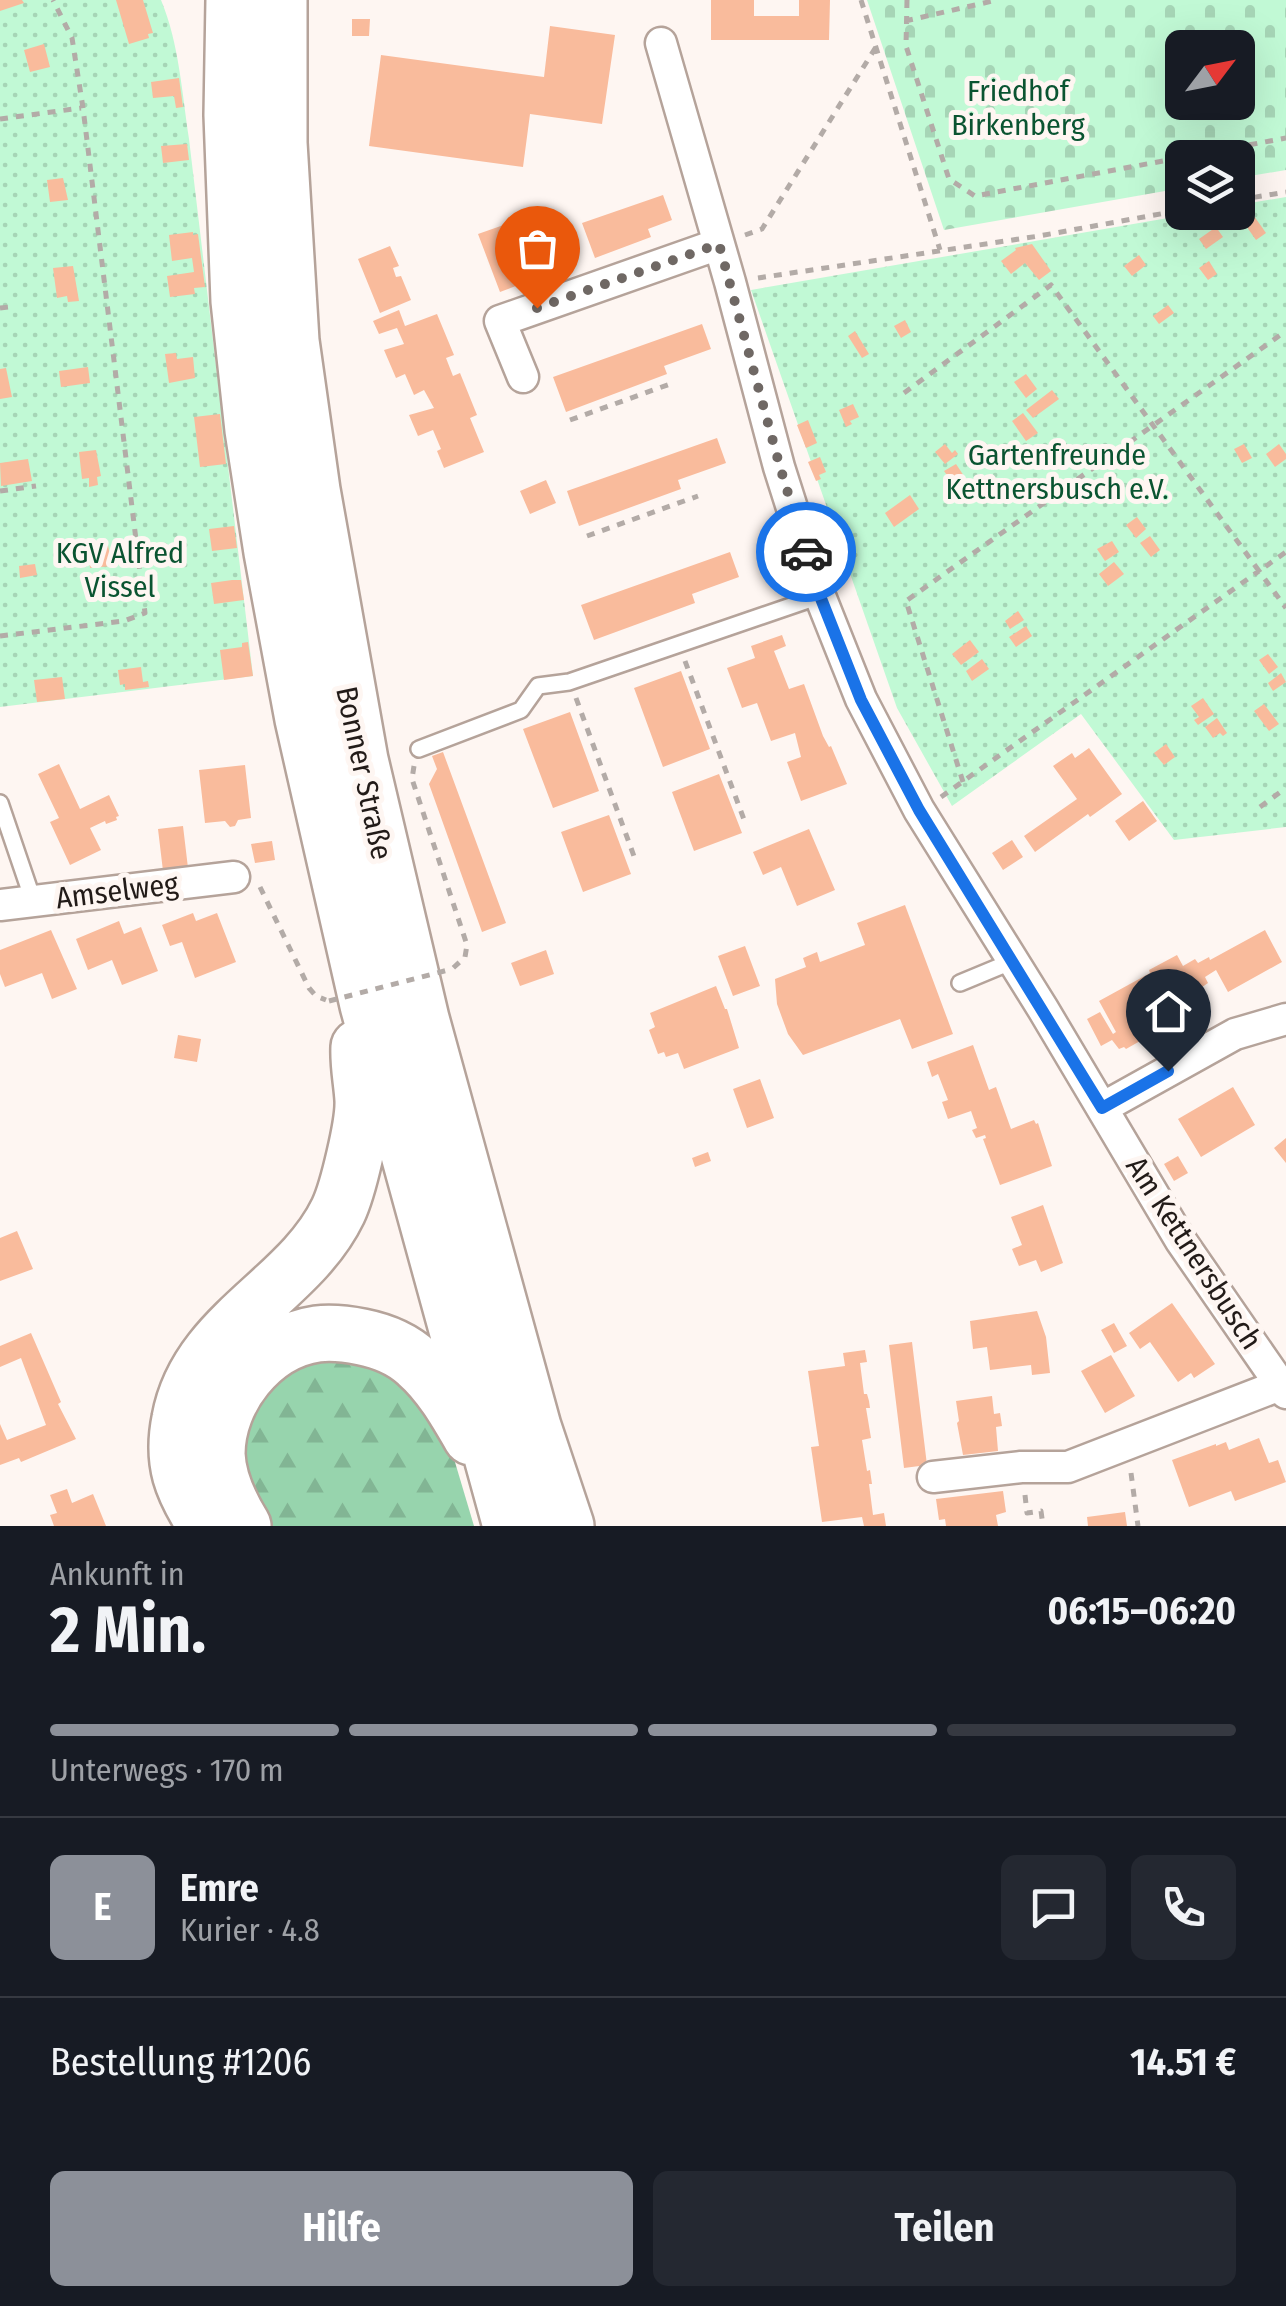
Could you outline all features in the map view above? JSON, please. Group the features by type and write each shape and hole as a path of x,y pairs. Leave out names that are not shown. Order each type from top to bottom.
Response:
{"highway":[{"name":"Bonner Straße","path":"234,0 232,114 239,301 253,430 349,1003 505,1504"},
{"name":"Bonner Straße","path":"279,0 280,143 291,341 309,471 356,742 421,1018 533,1427 566,1526"},
{"path":"206,1526 184,1483 176,1457 182,1408 200,1364 214,1346 295,1270 338,1211 349,1179 364,1105 349,1003"},
{"path":"243,1526 221,1478 217,1454 224,1412 237,1387 257,1364 282,1346 313,1334 340,1333 383,1341 416,1362 448,1397 505,1504"}],"street":[{"name":"Am Kettnersbusch","path":"661,43 780,467 820,596 861,700 919,810 1181,1240 1283,1389 1068,1467 1021,1467 933,1477"},
{"path":"523,377 500,321 719,244"},
{"name":"Amselweg","path":"0,905 234,877"},
{"path":"1102,1108 1235,1034 1286,1018"}],"lane":[{"path":"419,749 521,710 538,686 570,682 820,596"},
{"path":"0,803 33,900"},
{"path":"960,983 1014,961"}],"path":[{"path":"0,636 124,621 145,612 72,38 53,0"},
{"path":"862,0 941,251"},
{"path":"907,0 906,46 948,179 976,196 1286,138"},
{"path":"905,21 997,0"},
{"path":"719,244 762,229 876,47"},
{"path":"0,119 82,108"},
{"path":"1255,197 1286,192"},
{"path":"730,282 1165,213"},
{"path":"904,394 1052,285 1286,608"},
{"path":"0,308 8,307"},
{"path":"963,782 906,602 1286,331"},
{"path":"570,420 670,384"},
{"path":"0,491 36,486"},
{"path":"587,536 698,496"},
{"path":"919,810 1286,552"},
{"path":"679,644 746,824"},
{"path":"570,682 635,859"},
{"path":"234,877 248,878 260,886 316,996 349,1003 452,969 466,957 467,945 412,779 419,749"},
{"path":"1260,807 1286,788"},
{"path":"1128,1446 1138,1526"},
{"path":"1021,1467 1027,1513 1041,1511 1043,1526"}],"green space":[{"name":"KGV Alfred Vissel","path":"0,0 161,0 182,86 253,676 0,707"},
{"name":"Friedhof Birkenberg","path":"867,0 1286,0 1286,170 1255,175 1255,140 1165,140 1165,191 944,230"},
{"name":"Gartenfreunde Kettnersbusch e.V.","path":"1286,197 1286,827 1174,840 1081,714 952,806 897,708 751,290 1165,219 1165,230 1255,230 1255,202"},
{"path":"364,1353 438,1405 474,1526 273,1526 243,1456 244,1426 256,1395 303,1357"}],"building":[{"path":"0,0 22,0 24,3 0,11"},
{"path":"116,0 143,0 153,33 148,34 149,38 129,44"},
{"path":"711,0 754,0 754,16 799,16 799,0 830,0 829,40 711,40"},
{"path":"352,19 370,19 369,36 352,36"},
{"path":"550,26 615,35 602,124 530,114 523,167 369,146 381,55 544,77"},
{"path":"44,44 50,67 30,72 24,50"},
{"path":"179,78 183,107 176,108 174,96 153,98 151,82"},
{"path":"187,144 189,160 163,163 161,146"},
{"path":"63,178 68,200 50,202 47,180"},
{"path":"663,195 672,220 648,229 651,237 595,258 582,223"},
{"path":"1255,217 1266,233 1256,240 1249,230 1255,230"},
{"path":"518,220 539,277 500,292 478,234"},
{"path":"1212,230 1218,230 1223,237 1206,249 1199,239"},
{"path":"198,234 205,287 194,288 195,294 170,297 167,276 194,272 192,258 172,261 169,235"},
{"path":"1032,244 1051,271 1039,280 1025,263 1011,274 1001,261 1015,248"},
{"path":"390,246 399,266 393,268 396,277 401,276 411,300 380,313 358,259"},
{"path":"1139,255 1146,265 1132,276 1124,266"},
{"path":"1209,261 1217,274 1208,280 1199,268"},
{"path":"73,266 79,301 68,302 67,296 57,298 53,268"},
{"path":"1168,305 1174,313 1159,324 1153,316"},
{"path":"399,310 405,326 437,314 454,355 446,358 453,376 460,373 477,415 470,418 484,452 444,468 433,430 418,436 409,415 434,408 424,390 414,395 405,374 396,378 384,350 404,344 397,328 379,334 373,321"},
{"path":"905,320 911,332 901,338 894,326"},
{"path":"702,324 711,349 664,366 667,374 566,412 553,377"},
{"path":"855,331 869,354 862,358 848,336"},
{"path":"176,353 177,359 193,357 195,378 169,383 165,354"},
{"path":"88,367 90,383 61,387 59,371"},
{"path":"6,368 12,397 0,399 0,369"},
{"path":"1026,374 1037,389 1026,398 1014,382"},
{"path":"1052,390 1059,399 1033,418 1026,410"},
{"path":"853,404 859,417 846,427 839,410"},
{"path":"1023,413 1038,433 1026,441 1012,421"},
{"path":"220,414 226,464 200,467 194,417"},
{"path":"808,420 817,443 806,448 797,425"},
{"path":"717,438 726,463 678,480 681,489 579,526 567,491"},
{"path":"945,444 958,454 945,464 935,452"},
{"path":"1244,444 1252,458 1242,463 1234,449"},
{"path":"1279,444 1286,459 1275,467 1266,454"},
{"path":"96,450 101,476 97,477 98,485 89,487 89,478 82,479 79,452"},
{"path":"820,457 826,472 816,481 808,462"},
{"path":"28,459 32,481 1,486 0,463"},
{"path":"956,464 964,476 953,484 944,471"},
{"path":"546,480 556,503 530,514 520,491"},
{"path":"910,495 919,509 894,527 885,513"},
{"path":"1137,517 1146,529 1136,538 1126,525"},
{"path":"234,526 237,548 212,551 209,529"},
{"path":"1150,536 1160,550 1151,557 1140,543"},
{"path":"107,540 112,566 90,568 87,542"},
{"path":"1112,541 1119,552 1105,561 1097,549"},
{"path":"730,552 739,577 692,594 695,603 594,640 581,605"},
{"path":"1114,562 1124,574 1108,586 1099,574"},
{"path":"35,564 37,575 20,578 19,566"},
{"path":"241,580 244,600 214,604 211,583"},
{"path":"1018,611 1024,620 1010,629 1005,621"},
{"path":"1026,626 1032,636 1016,647 1009,637"},
{"path":"782,635 786,646 774,651 789,689 804,684 823,736 847,784 801,801 787,762 801,757 795,733 771,741 757,703 742,708 727,668 755,658 751,646"},
{"path":"970,640 979,652 961,665 952,654"},
{"path":"248,642 253,676 224,680 220,650 242,647 242,643"},
{"path":"1268,654 1278,667 1269,674 1259,660"},
{"path":"982,659 989,669 972,681 966,671"},
{"path":"141,667 143,682 148,681 149,687 125,690 125,684 120,685 118,670"},
{"path":"681,671 710,749 663,767 634,688"},
{"path":"1281,673 1286,682 1273,691 1268,683"},
{"path":"62,677 65,699 37,702 34,680"},
{"path":"1203,698 1214,714 1198,725 1194,720 1199,717 1191,706"},
{"path":"1264,704 1279,724 1269,731 1254,711"},
{"path":"570,712 599,791 553,808 523,729"},
{"path":"1217,718 1227,733 1213,738 1205,727"},
{"path":"1166,744 1175,757 1164,765 1154,753"},
{"path":"1089,748 1122,794 1035,852 1024,836 1077,799 1053,766 1072,753 1075,758"},
{"path":"443,752 506,923 482,932 429,784 437,769 432,756"},
{"path":"59,764 80,809 109,795 119,816 90,828 101,850 70,865 50,822 59,818 38,774"},
{"path":"245,765 251,818 238,820 230,827 225,821 205,823 199,770"},
{"path":"719,774 742,833 694,851 672,792"},
{"path":"1143,801 1157,821 1129,841 1115,821"},
{"path":"609,815 631,874 583,892 561,832"},
{"path":"183,826 188,868 163,871 158,829"},
{"path":"809,829 835,890 797,906 781,867 763,875 753,852"},
{"path":"1012,840 1023,857 1003,870 992,853"},
{"path":"272,841 275,860 255,863 251,844"},
{"path":"905,905 953,1034 912,1049 900,1019 803,1055 788,1034 777,1004 775,979 806,967 803,958 817,952 820,962 865,945 857,923"},
{"path":"193,913 196,921 217,913 236,962 195,978 182,942 170,946 162,925"},
{"path":"119,921 124,934 141,927 158,971 122,985 112,960 88,970 76,939"},
{"path":"51,930 77,989 52,999 42,973 5,987 0,974 0,950"},
{"path":"1265,930 1282,962 1228,992 1216,970 1205,977 1208,983 1195,992 1183,998 1179,990 1167,997 1171,1003 1175,1001 1183,1014 1179,1019 1126,1049 1119,1049 1112,1040 1101,1046 1087,1019 1100,1012 1113,1034 1116,1032 1099,1001 1177,955 1183,966 1195,959 1198,963 1209,957 1210,960"},
{"path":"745,946 760,986 733,996 718,956"},
{"path":"546,950 554,974 520,986 511,963"},
{"path":"716,986 739,1048 684,1069 678,1053 666,1057 664,1052 658,1054 649,1030 655,1027 650,1013"},
{"path":"178,1035 201,1039 197,1062 174,1058"},
{"path":"973,1045 989,1090 996,1087 1011,1129 1034,1120 1038,1123 1052,1166 1000,1185 983,1139 985,1135 976,1138 972,1130 977,1128 971,1111 948,1119 942,1102 948,1100 938,1074 932,1077 927,1062"},
{"path":"760,1079 774,1118 747,1128 733,1089"},
{"path":"1233,1087 1255,1125 1201,1157 1178,1119"},
{"path":"1286,1138 1286,1163 1274,1148"},
{"path":"708,1152 711,1161 695,1167 692,1158"},
{"path":"1178,1156 1188,1173 1174,1181 1164,1164"},
{"path":"1043,1205 1063,1263 1041,1272 1036,1260 1019,1266 1012,1249 1022,1245 1011,1217"},
{"path":"17,1231 33,1269 0,1281 0,1238"},
{"path":"1172,1303 1215,1364 1194,1378 1191,1373 1178,1382 1150,1342 1140,1349 1129,1333"},
{"path":"1037,1311 1046,1337 1050,1373 1032,1375 1031,1365 990,1370 987,1347 973,1349 970,1321"},
{"path":"1114,1323 1127,1346 1114,1353 1101,1330"},
{"path":"31,1333 76,1439 21,1462 19,1458 0,1465 0,1424 7,1440 46,1425 21,1358 0,1367 0,1346"},
{"path":"912,1342 927,1465 904,1468 889,1345"},
{"path":"865,1350 867,1362 860,1363 864,1394 869,1401 870,1408 866,1408 871,1438 862,1440 867,1471 870,1470 873,1515 884,1513 886,1526 864,1526 862,1517 822,1522 811,1447 819,1446 808,1371 845,1366 843,1353"},
{"path":"1111,1355 1135,1396 1105,1413 1081,1371"},
{"path":"992,1396 994,1414 1000,1413 1002,1426 996,1427 998,1451 963,1455 956,1401"},
{"path":"1259,1438 1269,1463 1278,1460 1286,1482 1235,1501 1231,1491 1189,1507 1172,1460 1216,1444 1226,1442 1229,1450"},
{"path":"67,1489 72,1503 93,1494 106,1526 54,1526 50,1515 57,1513 50,1495"},
{"path":"1003,1491 1006,1512 996,1515 998,1526 946,1526 945,1519 939,1520 936,1499"},
{"path":"1125,1512 1127,1526 1088,1526 1087,1517"}],"way so far":[{"path":"537,308 719,244 806,552"}],"route":[{"path":"806,552 861,700 919,810 1102,1108 1168,1071"}]}
